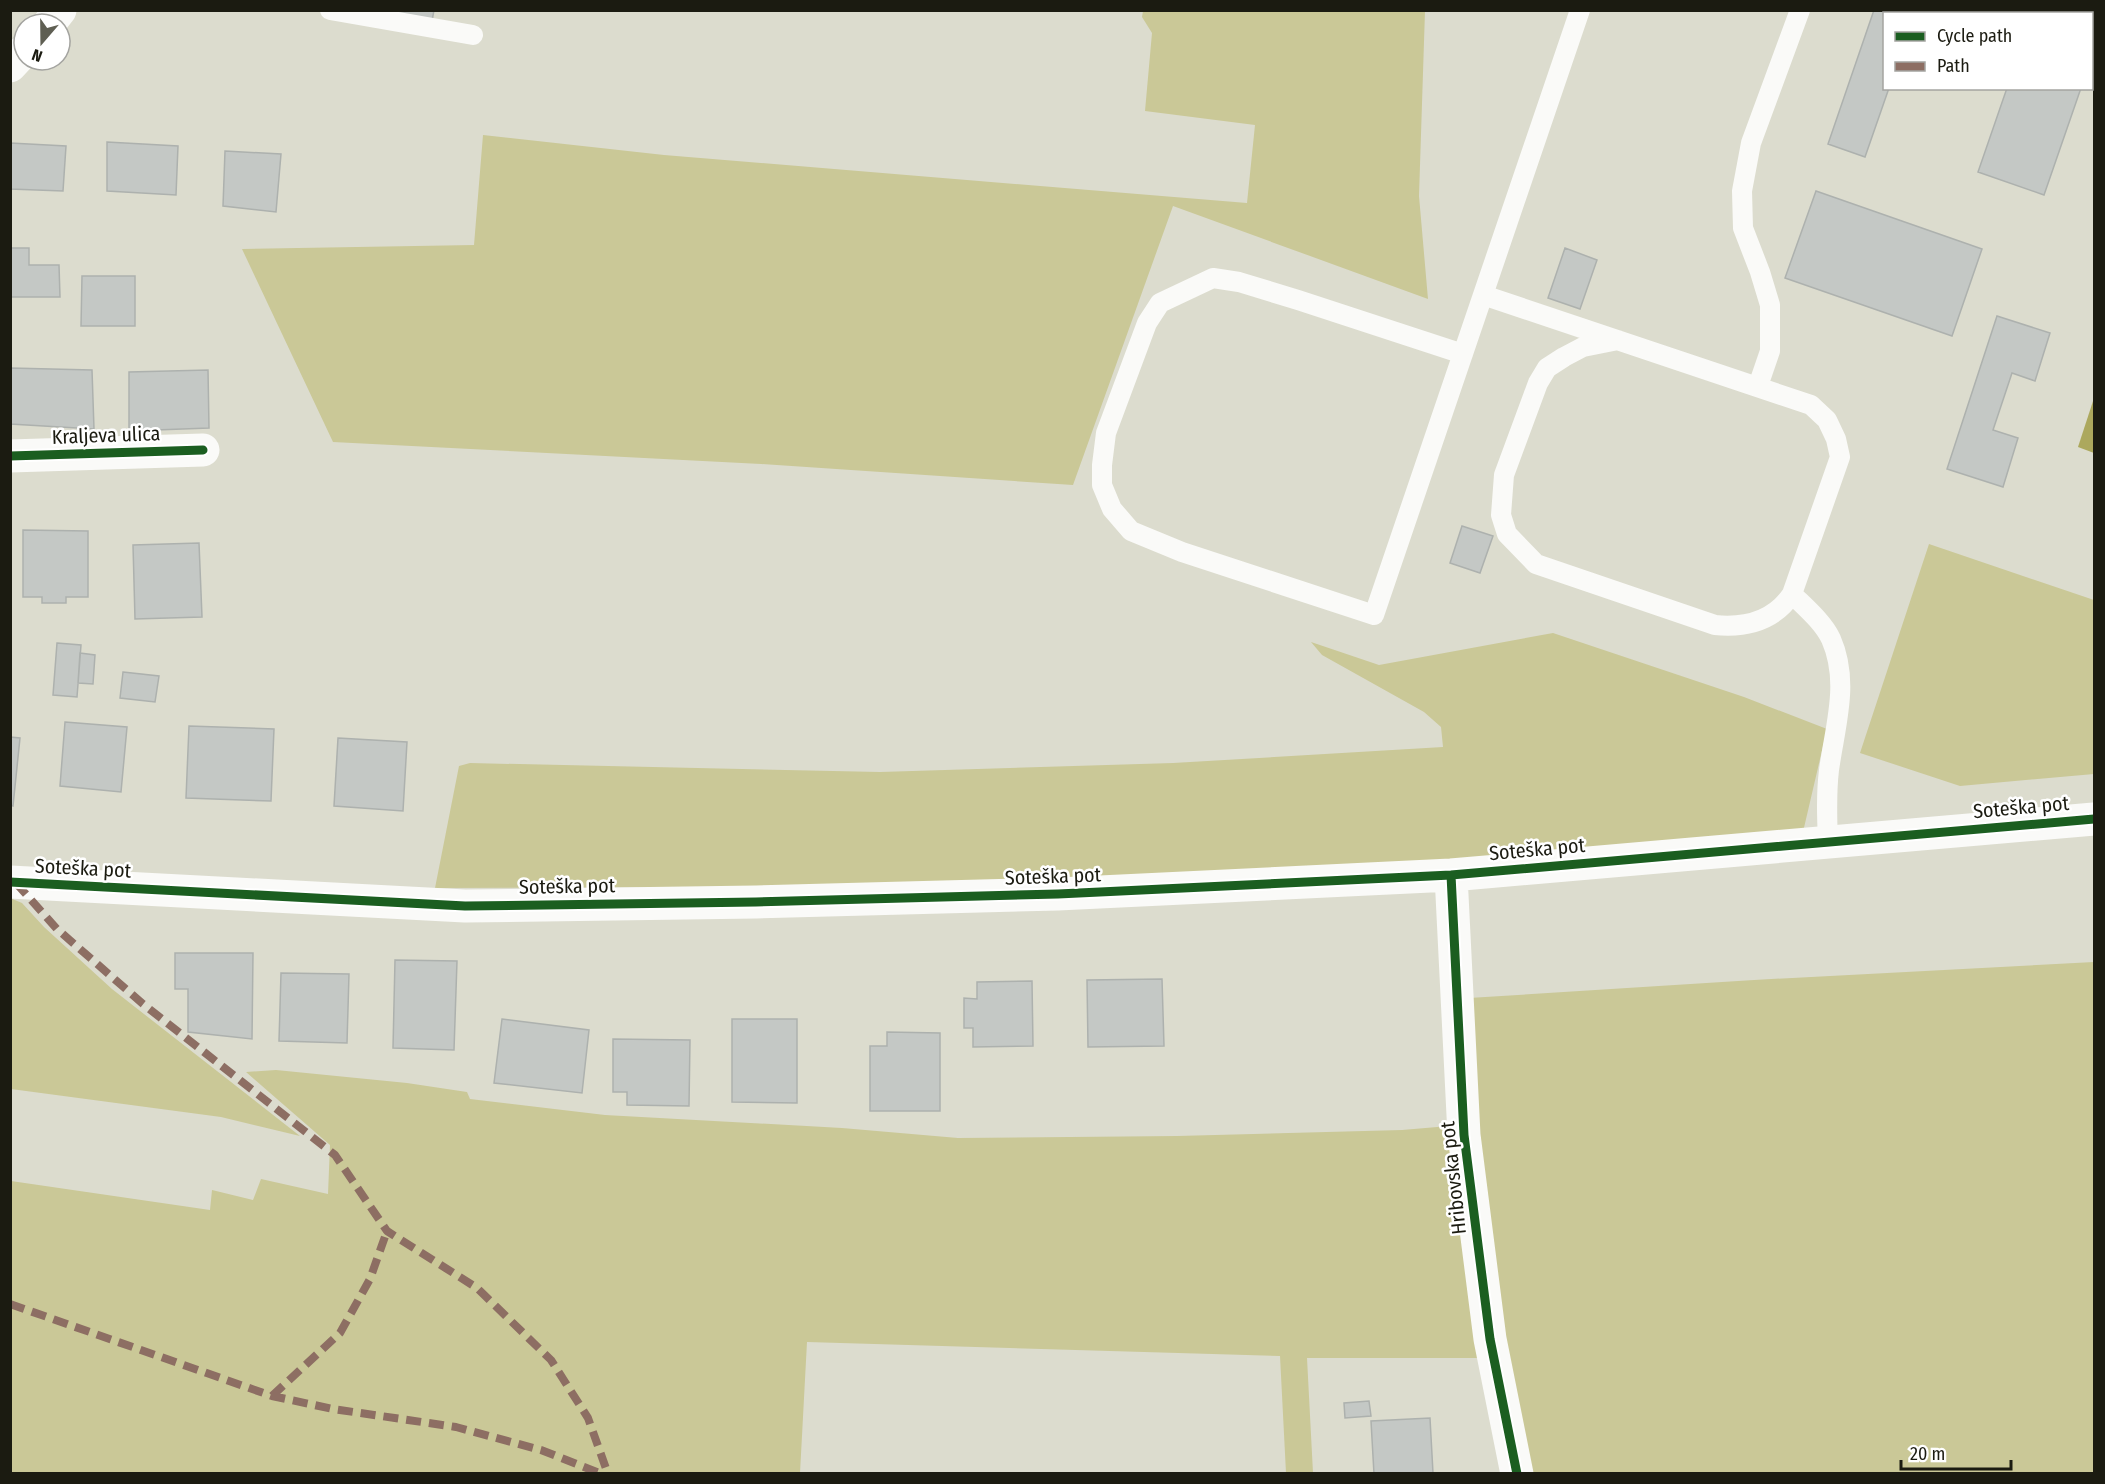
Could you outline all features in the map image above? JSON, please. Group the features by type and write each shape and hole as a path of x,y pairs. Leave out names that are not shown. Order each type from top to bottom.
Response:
{"street":[{"name":"Kraljeva ulica","path":"10,456 203,450"},
{"name":"Soteška pot","path":"10,882 465,906 756,902 1058,894 1451,875 2094,819"},
{"name":"Hribovska pot","path":"1451,875 1464,1135 1490,1339 1517,1473"}],"lane":[{"path":"330,10 473,35"},
{"path":"1463,354 1239,282 1213,278 1160,303 1147,323 1106,433 1102,485 1112,509 1131,531 1182,552 1374,615 1463,354 1580,10"},
{"path":"1758,386 1770,351 1770,305 1743,228 1742,191 1751,143 1800,10"},
{"path":"1483,295 1811,405 1827,420 1836,439 1840,457 1792,594 1784,607 1766,618 1731,626 1715,625 1536,564 1507,534 1502,515 1504,476 1538,383 1547,368 1564,357 1583,347 1617,340"},
{"path":"1792,594 1830,637 1839,660 1840,708 1829,769 1826,805 1828,843"}],"shaded area":[{"path":"1143,11 1425,11 1419,196 1428,299 1173,206 1073,485 761,464 333,442 242,249 474,245 483,135 664,155 1247,203 1255,125 1145,111 1152,33 1142,17"},
{"path":"2094,398 2094,453 2078,447"},
{"path":"1929,544 2094,600 2094,774 1960,786 1860,753"},
{"path":"1553,633 1744,697 1827,729 1803,832 1518,856 945,886 435,888 459,766 470,763 880,772 1173,763 1443,747 1441,727 1424,712 1322,655 1311,642 1379,665"},
{"path":"10,898 22,903 44,927 112,989 300,1136 221,1117 11,1089"},
{"path":"2094,962 2094,1473 1526,1473 1480,1174 1469,998"},
{"path":"276,1070 407,1083 467,1092 470,1099 605,1115 842,1128 958,1138 1177,1136 1402,1130 1449,1126 1481,1358 1307,1358 1313,1473 1286,1473 1280,1356 807,1342 800,1473 11,1474 11,1181 210,1210 212,1190 253,1200 261,1179 328,1194 330,1145 246,1072"}],"building":[{"path":"375,10 434,10 432,21"},
{"path":"1874,10 1916,10 1916,12 1883,12 1883,90 1888,90 1865,157 1828,144"},
{"path":"2034,10 2094,10 2093,55 2093,12 2034,12"},
{"path":"2006,90 2080,90 2044,195 1978,172"},
{"path":"107,142 178,146 176,195 107,191"},
{"path":"10,143 66,146 63,191 10,189"},
{"path":"225,151 281,154 276,212 223,206"},
{"path":"1816,191 1982,249 1952,336 1785,278"},
{"path":"10,248 29,248 29,265 59,265 60,297 10,297"},
{"path":"1565,248 1597,260 1580,309 1548,298"},
{"path":"82,276 135,276 135,326 81,326"},
{"path":"1997,316 2050,333 2035,381 2012,373 1993,430 2018,438 2003,487 1947,469"},
{"path":"10,368 92,370 94,429 10,424"},
{"path":"208,370 209,428 129,431 129,372"},
{"path":"1462,526 1493,536 1480,573 1450,563"},
{"path":"23,530 88,531 88,597 66,597 66,603 42,603 42,597 23,597"},
{"path":"199,543 202,617 135,619 133,545"},
{"path":"57,643 81,645 77,697 53,695"},
{"path":"80,653 95,655 93,684 78,683"},
{"path":"123,672 159,676 155,702 120,698"},
{"path":"65,722 127,727 121,792 60,786"},
{"path":"189,726 274,729 271,801 186,798"},
{"path":"10,737 20,738 13,806 10,805"},
{"path":"338,738 407,742 403,811 334,806"},
{"path":"175,953 253,953 252,1039 188,1032 188,989 175,989"},
{"path":"395,960 457,961 454,1050 393,1048"},
{"path":"281,973 349,974 347,1043 279,1041"},
{"path":"1162,979 1164,1046 1088,1047 1087,980"},
{"path":"1032,981 1033,1046 973,1047 973,1028 964,1028 964,998 977,999 977,982"},
{"path":"502,1019 589,1030 582,1093 494,1083"},
{"path":"732,1019 797,1019 797,1103 732,1102"},
{"path":"887,1032 940,1033 940,1111 870,1111 870,1046 887,1046"},
{"path":"613,1039 690,1040 689,1106 627,1105 627,1092 613,1092"},
{"path":"1369,1401 1371,1416 1345,1418 1344,1403"},
{"path":"1430,1418 1433,1473 1374,1474 1371,1421"}],"marked path":[{"path":"16,883 57,929 143,1004 335,1155 387,1231 477,1288 551,1360 588,1418 608,1474"},
{"path":"272,1396 340,1333 370,1279 387,1231"},
{"path":"10,1304 272,1396 333,1409 456,1427 541,1450 602,1474"}],"cycle path":[{"path":"10,456 203,450"},
{"path":"10,882 465,906 756,902 1058,894 1451,875 2094,819"},
{"path":"1451,875 1464,1135 1490,1339 1517,1474"}]}
